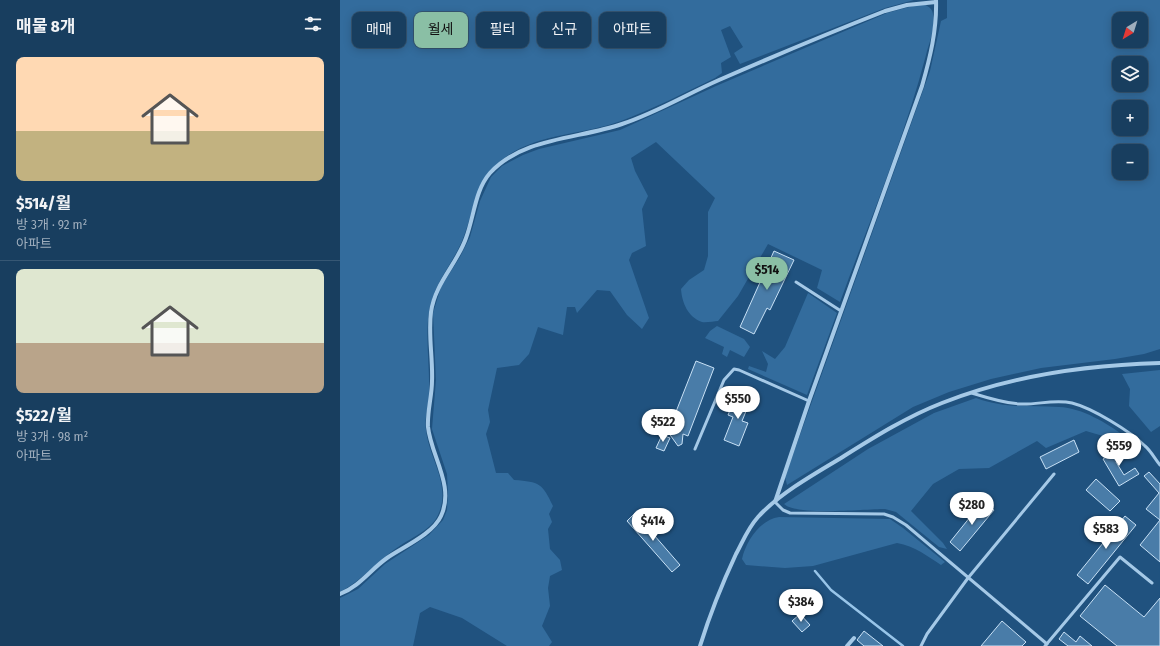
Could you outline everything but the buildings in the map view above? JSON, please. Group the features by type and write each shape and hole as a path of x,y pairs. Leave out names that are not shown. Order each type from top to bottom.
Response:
{"street":[{"path":"340,594 362,582 384,561 436,525 444,511 445,488 443,474 430,440 428,420 432,391 431,315 434,299 440,285 466,238 481,189 488,176 500,164 522,151 537,146 623,124 718,80 885,11 907,5 936,1 936,26 922,86 809,401 775,502"},
{"path":"700,646 721,586 748,530 758,517 775,502 821,470 881,434 940,404 970,392 1019,380 1089,368 1159,362"},
{"path":"847,646 854,638"}],"lane":[{"path":"796,282 841,311"},
{"path":"695,449 724,380 734,369 809,401"},
{"path":"970,392 1001,402 1021,404 1052,401 1072,403 1089,410 1124,429 1146,446 1160,465"},
{"path":"921,646 927,634 968,578 1054,474"},
{"path":"775,502 783,510 790,513 804,515 884,514 893,517 906,525 1046,645 1120,557 1152,583"}],"shaded area":[{"path":"340,0 914,0 885,8 740,64 734,53 743,47 730,26 721,30 731,57 721,63 722,73 715,78 657,106 621,121 605,126 556,136 525,146 510,154 490,171 476,197 460,246 439,282 431,302 429,312 427,332 429,393 426,425 428,441 441,483 442,504 435,520 427,529 401,545 356,582 340,592"},
{"path":"947,0 1160,0 1160,349 1144,354 1115,359 1041,368 991,379 949,392 913,407 787,485 785,477 930,71 941,21 947,18"},
{"path":"920,4 928,6 931,9 934,19 932,35 908,118 840,302 817,288 822,270 768,244 738,296 718,321 702,322 693,317 684,304 681,289 689,280 704,270 708,256 708,212 715,198 656,142 631,158 635,171 648,196 642,209 646,246 632,253 629,260 649,318 642,329 627,315 610,291 597,290 577,313 575,307 567,307 563,335 538,327 529,354 519,365 497,368 488,410 490,422 486,434 496,473 508,473 514,480 539,485 543,488 553,506 549,514 552,522 548,529 550,549 560,560 562,570 550,576 548,588 550,606 542,626 552,642 549,646 507,646 462,618 430,607 420,613 413,646 340,646 340,598 358,589 385,564 429,535 443,520 447,510 447,474 432,429 436,380 433,313 441,287 460,257 470,237 480,201 491,177 502,166 523,155 539,149 620,130 716,86 887,13"},
{"path":"808,293 837,313 807,395 748,369 749,366 766,372 768,364 762,351 775,359 785,347"},
{"path":"717,326 744,339 750,347 744,357 730,350 727,357 722,354 724,347 705,338 710,331"},
{"path":"1160,370 1160,426 1151,432 1129,406 1130,389 1122,374"},
{"path":"976,398 997,404 1059,407 1077,410 1094,417 1126,437 1126,440 1120,441 1086,431 1046,448 1037,441 989,468 959,469 933,484 911,511 943,543 947,549 939,547 896,512 885,509 847,511 802,510 791,508 784,504 868,449 934,413"},
{"path":"779,517 890,519 945,562 941,565 915,549 897,543 813,566 785,568 746,565 742,559 750,539 766,522"}],"waterway":[{"path":"815,571 831,590 903,646"}]}
